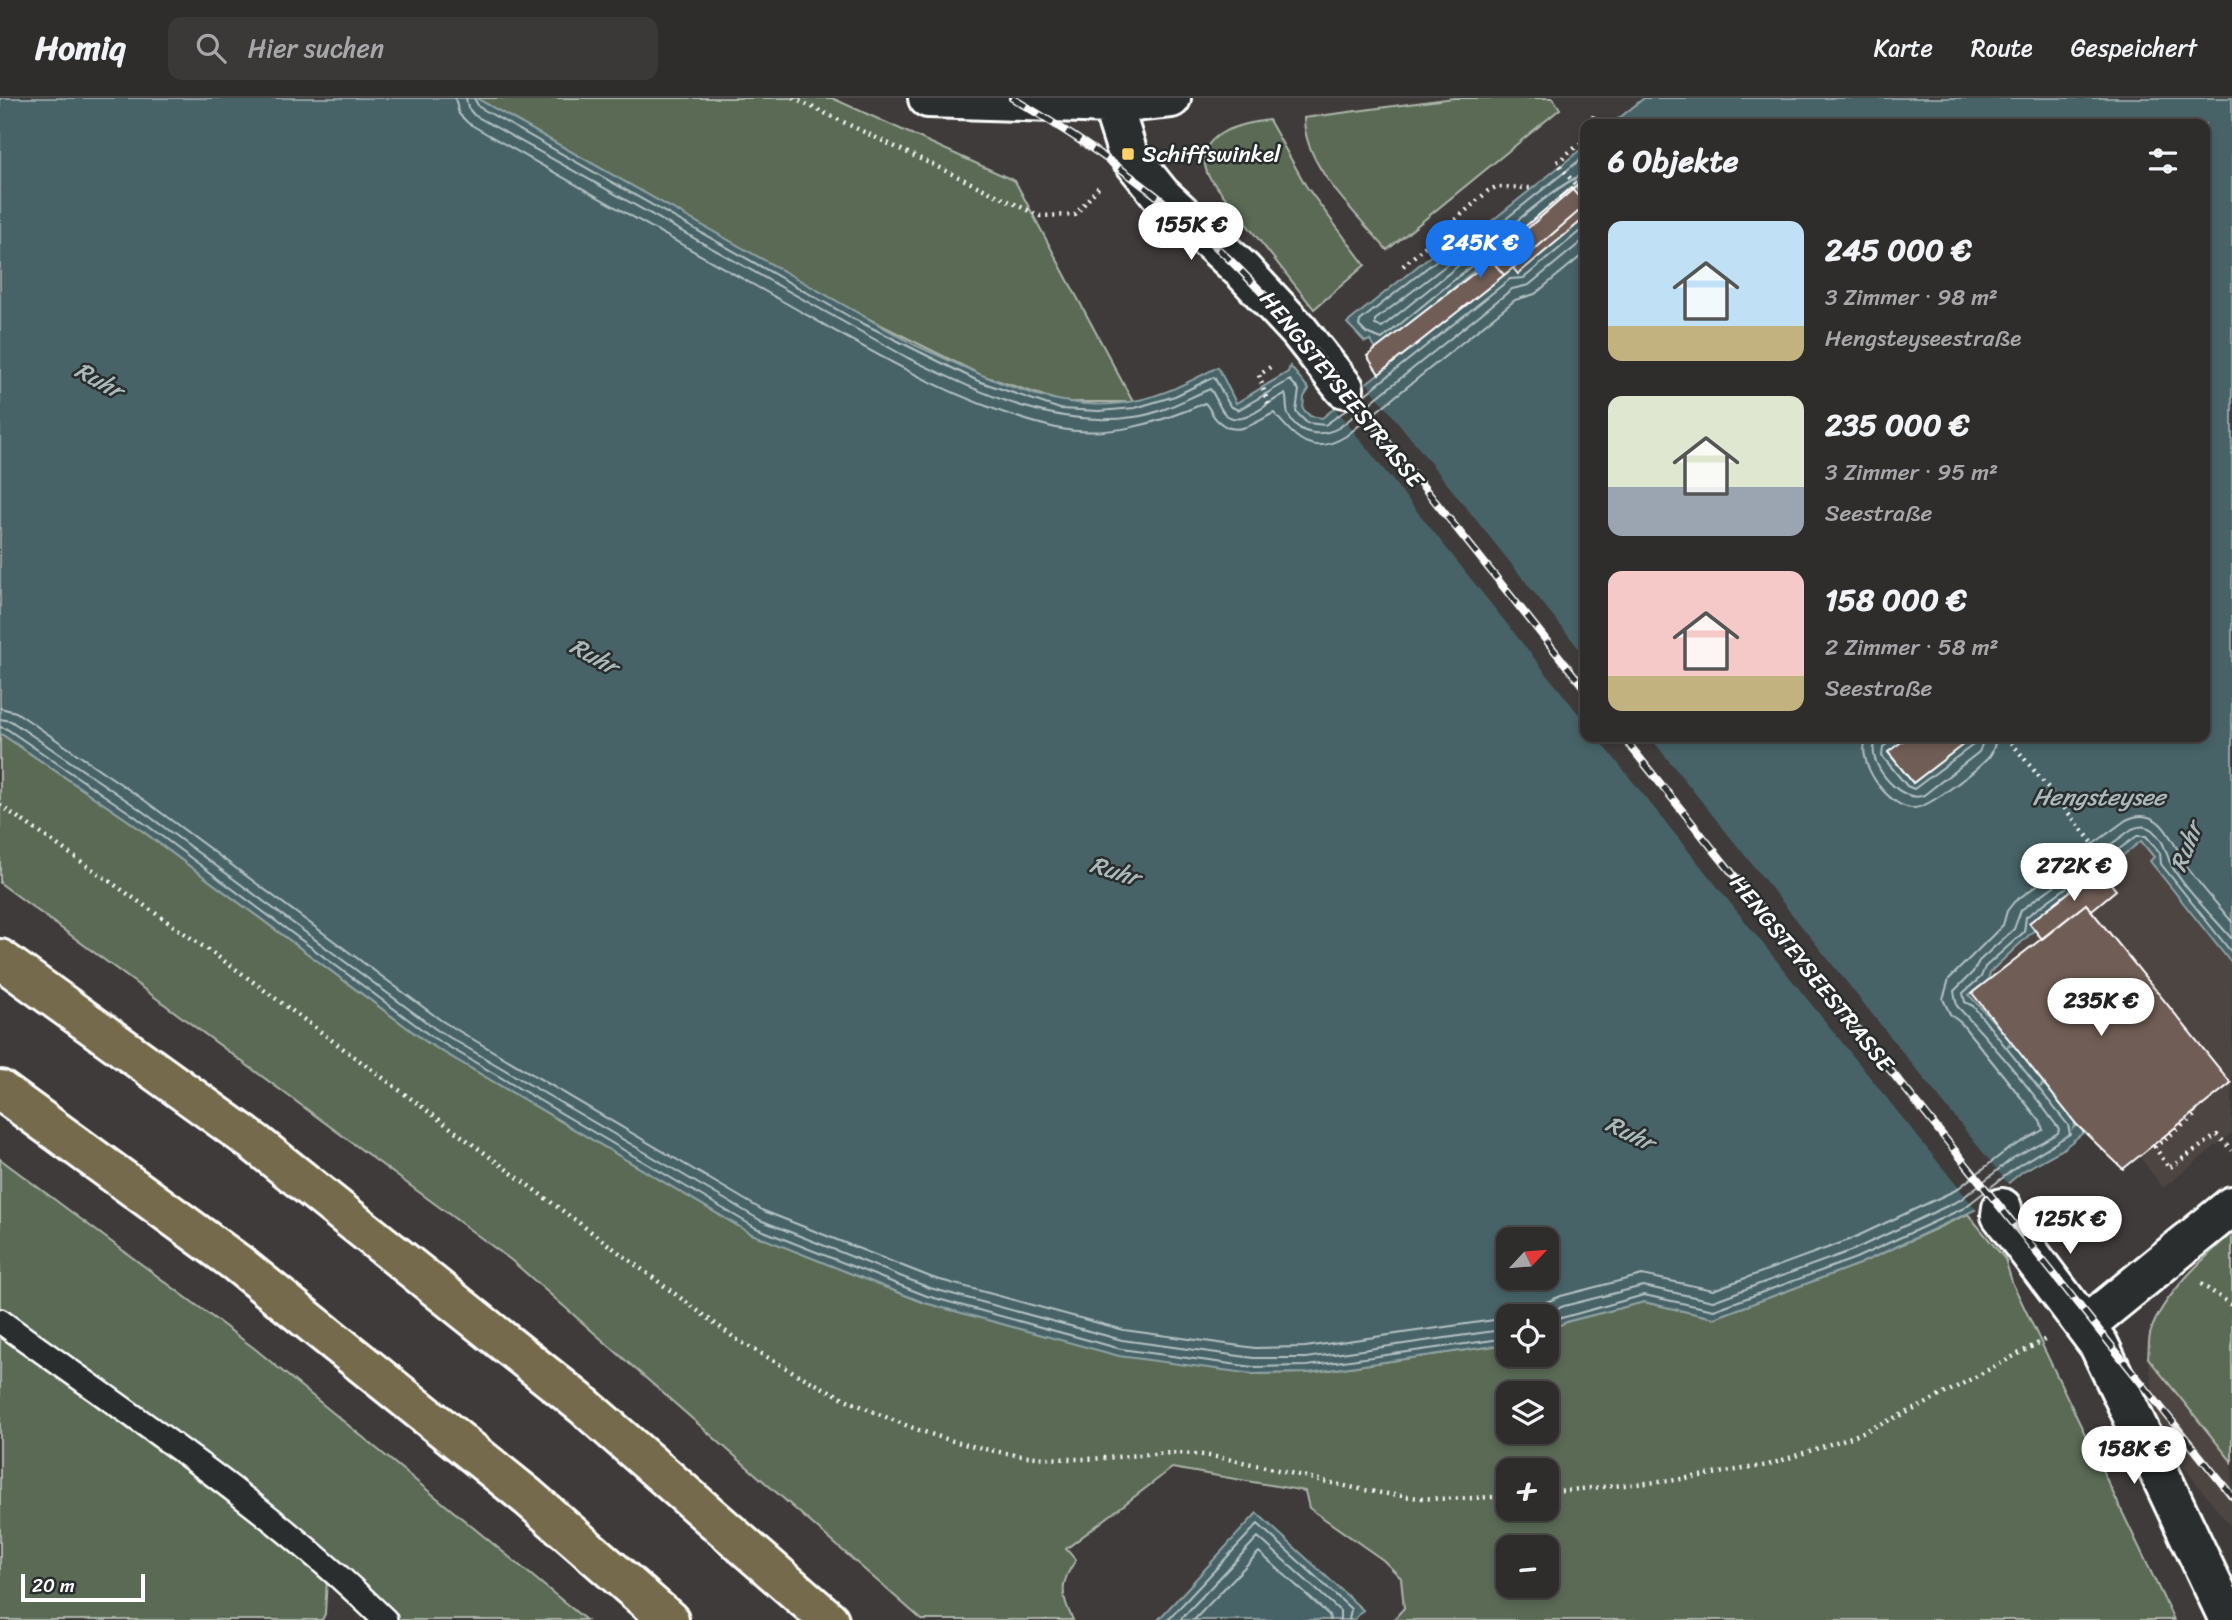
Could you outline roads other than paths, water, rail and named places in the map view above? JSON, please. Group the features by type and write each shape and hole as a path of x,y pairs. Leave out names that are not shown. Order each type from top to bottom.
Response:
{"highway":[{"path":"0,959 276,1160 583,1405 829,1620"},
{"path":"0,1090 248,1272 528,1497 669,1620"}],"street":[{"path":"928,98 1112,104 1171,98"},
{"name":"HENGSTEYSEESTRASSE","path":"1112,104 1128,154 1161,194 1262,291 1299,331 1343,388"},
{"path":"2086,1325 2232,1206"},
{"path":"2001,1208 2001,1214 2086,1325 2126,1399 2229,1620"}],"lane":[{"path":"0,1321 253,1505 355,1590 385,1620"}],"water":[{"path":"0,98 476,98 915,345 1021,390 1078,403 1134,401 1178,387 1218,367 1236,403 1288,372 1290,366 1309,389 1304,397 1303,409 1310,416 1322,418 1513,268 1580,221 1580,742 1902,742 1888,753 1913,782 1966,742 2210,742 2210,119 1618,119 1644,98 2232,98 2232,964 2150,861 2154,857 2141,841 2115,862 2099,869 1990,972 1988,981 1969,995 2012,1042 2007,1047 2014,1045 2043,1083 2040,1087 2045,1085 2075,1123 2073,1128 2077,1125 2084,1132 2063,1149 2023,1171 1977,1209 1859,1264 1714,1318 1644,1302 1559,1325 1559,1304 1496,1304 1496,1346 1308,1373 1253,1374 1119,1356 925,1303 752,1234 428,1043 129,821 0,733"},
{"path":"1580,150 1580,182 1374,354 1372,351 1375,348 1370,340 1365,342 1347,323 1465,228 1473,236"},
{"path":"1257,1513 1363,1610 1354,1620 1158,1620"}],"railway":[{"path":"1012,98 1069,133 1151,192 1203,235 1250,280 1334,376 1580,683"},
{"path":"1627,742 2232,1496"}],"place":[{"name":"Schiffswinkel","path":"1128,154"}],"water label":[{"name":"Ruhr","path":"99,380"},
{"name":"Ruhr","path":"594,656"},
{"name":"Hengsteysee","path":"2099,797"},
{"name":"Ruhr","path":"2186,847"},
{"name":"Ruhr","path":"1115,871"},
{"name":"Ruhr","path":"1630,1133"}]}
